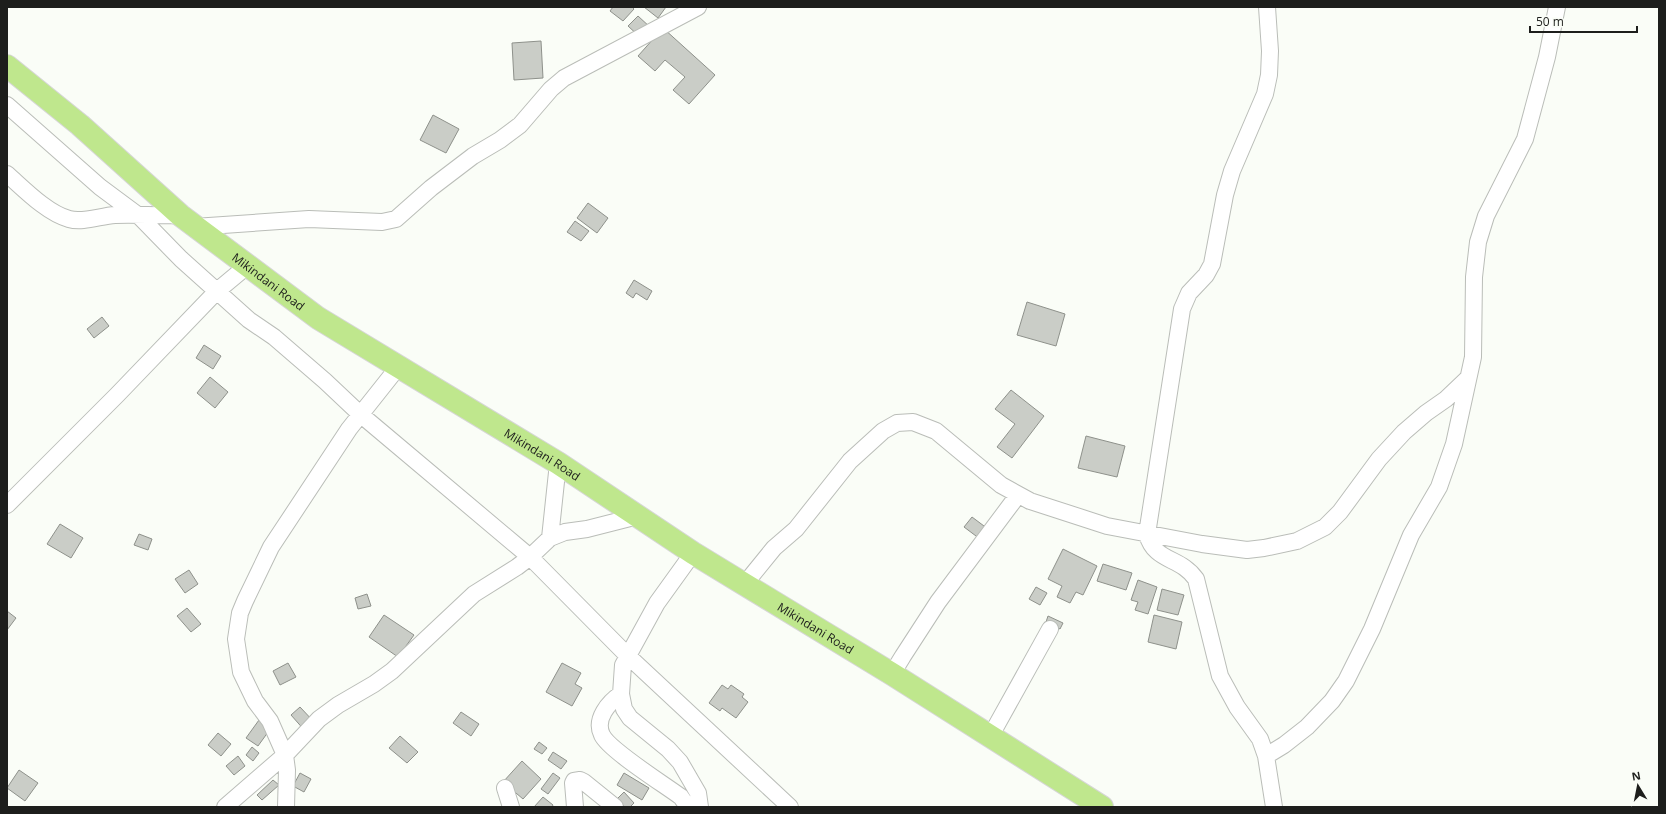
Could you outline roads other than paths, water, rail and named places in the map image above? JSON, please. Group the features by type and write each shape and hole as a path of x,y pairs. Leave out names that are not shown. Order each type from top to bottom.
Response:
{"highway":[{"name":"Mikindani Road","path":"7,66 80,125 187,221 318,318 558,463 693,553 892,674 1102,807"}],"street":[{"path":"7,174 36,200 59,215 77,220 114,215 187,221 336,219 382,222 396,219 431,188 473,156 500,140 520,125 551,89 564,78 698,7"},
{"path":"1267,7 1270,51 1269,75 1265,94 1232,171 1224,195 1212,264 1206,275 1189,293 1182,309 1147,534 1149,542 1158,553 1186,567 1196,579 1220,676 1237,707 1260,739 1266,756 1274,807"},
{"path":"1266,756 1284,746 1307,727 1332,701 1346,681 1372,629 1411,535 1439,487 1454,444 1464,404 1467,379 1473,356 1474,277 1478,242 1486,216 1525,138 1548,57 1557,7"},
{"path":"7,105 100,187 139,216 181,259 249,320 274,337 325,381 360,414 530,558 628,656 790,807"},
{"path":"7,505 117,395 217,291 247,266"},
{"path":"286,807 287,770 285,755 270,721 255,700 242,672 236,639 240,613 244,601 272,548 331,455 360,414 399,366"},
{"path":"744,584 774,548 796,529 850,461 883,431 897,423 913,422 936,431 1001,485 1030,501 1108,526 1240,550 1264,548 1297,541 1324,527 1340,512 1379,459 1404,432 1426,413 1446,399 1467,379"},
{"path":"550,538 558,463"},
{"path":"892,674 902,656 938,602 1018,495"},
{"path":"225,807 285,755 319,720 332,709 374,684 401,663 474,594 530,558 550,538 557,535 638,516"},
{"path":"693,553 657,603 628,656 622,669 621,694 624,709 630,718 668,749 680,762 698,793 700,807"},
{"path":"990,737 1050,629"},
{"path":"621,694 607,706 599,728 602,736 620,753 681,797 688,807"},
{"path":"575,807 572,783 575,780 580,780 615,807"},
{"path":"504,788 511,807"}]}
